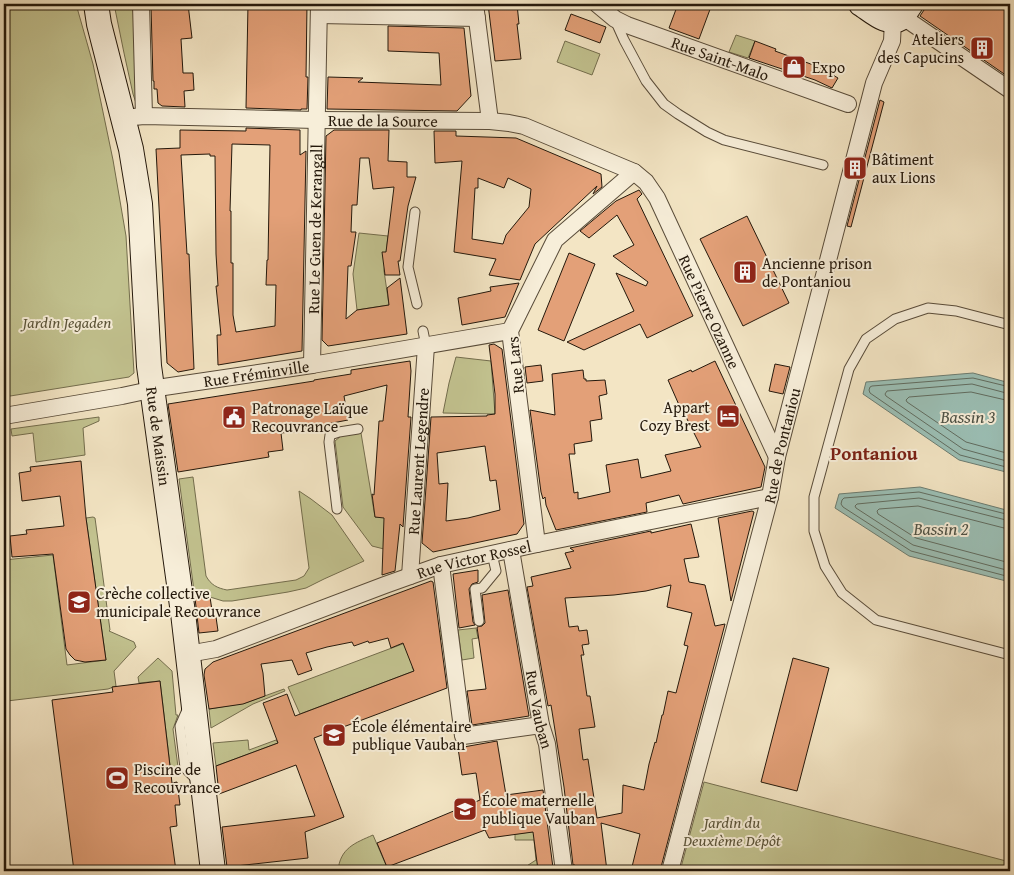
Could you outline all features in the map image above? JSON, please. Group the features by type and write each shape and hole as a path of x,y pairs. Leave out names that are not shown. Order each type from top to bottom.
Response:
{"street":[{"name":"Rue de Maissin","path":"96,4 99,24 133,117 131,148 140,204 149,366 183,613 213,871"},
{"path":"133,117 141,4"},
{"name":"Rue Saint-Malo","path":"597,4 615,19 636,29 848,104"},
{"path":"862,4 884,20 907,21 1010,90"},
{"path":"319,9 476,11 490,121"},
{"name":"Rue Le Guen de Kerangall","path":"312,365 319,9"},
{"name":"Rue de Pontaniou","path":"670,871 770,497 777,457 874,84 892,41 907,21"},
{"name":"Rue de la Source","path":"133,117 490,121 509,123 524,126 634,172"},
{"name":"Rue Lars","path":"538,544 510,331 555,240 634,172"},
{"name":"Rue Pierre Ozanne","path":"634,172 646,182 656,198 777,457"},
{"name":"Rue Fréminville","path":"4,416 312,365 424,339 510,331"},
{"name":"Rue Laurent Legendre","path":"410,576 424,339"},
{"name":"Rue Victor Rossel","path":"188,654 216,649 441,565 770,497"},
{"name":"Rue Vauban","path":"511,550 541,726 547,744 564,871"},
{"path":"441,565 463,736 541,726"}],"lane":[{"path":"615,19 646,81 664,104 678,114 724,140 823,165"},
{"path":"415,212 408,267 417,304"},
{"path":"1010,325 956,311 928,308 895,319 866,338 849,369 814,497 814,531 825,566 842,593 876,620 1010,655"},
{"path":"337,509 329,442 330,435 358,429"},
{"path":"479,621 475,589 482,588 496,571 492,554"}],"green space":[{"name":"Jardin Jegaden","path":"4,4 76,4 93,64 113,160 126,236 134,373 129,377 4,397"},
{"path":"114,4 133,4 137,77 136,103 133,94"},
{"path":"736,35 755,41 748,58 729,52"},
{"path":"565,41 600,54 592,75 557,62"},
{"path":"359,233 388,236 384,271 389,305 357,310 353,274"},
{"path":"456,357 491,361 495,414 443,413"},
{"path":"99,417 99,421 83,428 85,455 36,462 33,433 12,436 11,429"},
{"path":"361,433 375,517 393,518 384,549 372,546 343,507 335,441 341,436"},
{"path":"193,477 206,576 217,587 227,590 296,580 304,576 309,568 299,491 332,515 364,561 306,588 288,592 232,601 223,601 210,597 195,598 179,479"},
{"path":"86,518 95,518 109,631 134,642 136,647 114,671 116,686 108,689 7,701 4,674 4,560 53,555 67,665 106,660"},
{"path":"476,628 478,638 472,639 474,658 462,660 458,630"},
{"path":"444,630 444,638 420,648 423,663 412,667 414,671 300,714 288,687"},
{"path":"158,658 172,671 176,715 178,715 173,729 178,767 171,774 160,681 139,683 138,677"},
{"path":"284,689 285,691 253,704 211,728 209,709 245,703"},
{"path":"248,740 249,750 276,740 278,743 216,766 213,743"},
{"name":"Jardin du Deuxième Dépôt","path":"704,782 1010,862 1010,871 680,871"},
{"path":"546,830 553,871 519,871 536,860 534,840 515,840 515,834"},
{"path":"373,835 386,865 369,871 338,871 339,863 345,852 350,847"}],"water":[{"name":"Bassin 3","path":"973,373 1010,383 1010,473 959,460 863,394 866,382"},
{"name":"Bassin 2","path":"920,487 1010,511 1010,582 909,556 835,508 839,494"}],"building":[{"path":"188,4 192,38 181,39 183,73 193,73 194,90 184,91 185,107 162,106 158,103 157,89 154,89 151,6"},
{"path":"248,4 307,4 307,109 246,108"},
{"path":"488,4 517,4 521,59 495,61"},
{"path":"678,4 712,4 699,39 669,28"},
{"name":"Ateliers des Capucins","path":"928,4 1010,4 1010,78 920,16"},
{"path":"571,14 606,27 600,43 565,30"},
{"path":"388,26 464,28 471,96 457,111 327,109 328,77 363,78 358,82 441,85 439,53 388,51"},
{"path":"755,41 776,49 775,51 819,67 838,78 832,88 815,80 749,58"},
{"path":"880,100 884,102 851,227 847,226"},
{"path":"246,128 300,130 300,155 306,151 302,351 218,365 217,335 221,335 216,286 218,286 215,156 210,156 210,154 181,155 187,254 189,254 194,369 178,372 167,363 156,149 180,148 180,130 246,131","holes":["232,144 270,145 266,285 276,285 275,326 236,332 233,315 233,263 231,263"]},
{"path":"334,130 389,130 388,161 407,162 407,177 416,177 408,206 400,261 398,261 400,275 385,275 382,252 386,252 394,187 373,189 369,158 360,158 357,205 352,205 351,232 356,232 351,266 348,266 346,319 357,310 389,305 387,288 400,278 407,334 328,346 322,340 326,136"},
{"path":"434,131 456,131 456,136 516,138 601,174 602,187 593,194 597,186 535,244 520,280 489,275 496,259 454,252 462,161 435,163","holes":["478,178 504,188 508,178 531,189 529,207 506,235 503,244 472,239 475,188 478,188"]},
{"path":"639,190 642,194 637,199 693,316 647,338 640,324 584,350 567,342 634,311 616,273 646,286 648,282 613,256 634,245 617,215 589,238 580,231 616,201"},
{"name":"Ancienne prison de Pontaniou","path":"747,216 789,303 743,326 700,239"},
{"path":"569,253 595,264 564,341 538,330"},
{"path":"519,283 505,317 462,325 458,298 491,291 490,287"},
{"path":"494,344 502,349 524,524 517,534 433,552 422,543 431,417 487,416 495,414 495,394 489,345","holes":["485,446 490,481 496,480 500,510 446,521 448,483 439,484 437,453"]},
{"path":"410,361 408,417 411,417 403,527 400,524 395,571 382,575 384,518 375,517 372,494 374,495 379,421 383,421 387,385 344,396 348,420 301,429 301,431 281,433 283,450 268,452 269,457 178,472 168,404 314,381 351,374 351,370"},
{"path":"715,361 765,467 761,487 683,504 679,495 646,503 647,512 556,530 546,505 545,497 543,499 541,492 530,410 555,415 552,374 583,370 586,381 605,380 607,394 599,396 602,419 590,421 592,441 574,444 575,454 569,454 574,493 578,492 578,499 610,492 606,465 638,459 641,478 671,471 665,455 701,447 683,414 668,380 691,370 692,372"},
{"path":"775,364 790,367 783,394 769,391"},
{"path":"541,365 543,381 527,383 525,367"},
{"name":"Crèche collective municipale Recouvrance","path":"81,461 86,518 106,660 85,662 75,660 66,649 53,554 12,557 10,536 27,534 26,530 64,526 60,496 22,501 19,473 31,471 30,467"},
{"path":"754,512 731,601 718,518"},
{"path":"691,524 699,557 684,559 689,582 705,585 715,626 725,624 660,871 631,871 640,834 601,823 607,871 576,871 575,865 573,865 564,787 551,705 548,706 527,587 533,586 531,577 571,568 565,553 574,551 570,548 651,531 651,533","holes":["671,585 667,607 692,613 684,645 688,646 676,693 668,691 644,790 623,785 622,813 597,818 588,759 583,760 579,729 595,727 590,696 587,696 581,655 584,655 582,645 589,644 587,630 579,631 578,626 569,627 565,598 614,595 646,591"]},
{"path":"478,570 478,582 472,584 469,589 475,625 459,628 453,574"},
{"path":"431,581 433,582 447,688 314,738 344,817 305,832 308,858 227,867 222,827 315,816 296,765 219,794 216,766 278,743 263,703 287,694 295,716 414,671 403,643 391,648 388,638 369,643 368,641 354,646 352,642 306,653 312,670 298,675 292,660 261,664 265,696 243,704 209,709 204,675 205,669 213,662"},
{"path":"508,590 529,716 472,725 467,691 486,689 477,627 485,623 482,595"},
{"path":"210,597 213,617 216,617 218,631 199,633 195,598"},
{"path":"793,658 829,668 797,791 761,782"},
{"name":"Piscine de Recouvrance","path":"160,681 172,783 177,782 180,805 175,805 177,826 170,827 176,871 74,871 52,700 113,692 112,687"},
{"name":"École maternelle publique Vauban","path":"497,741 506,795 543,790 553,868 538,870 533,832 489,838 485,830 387,867 377,843 480,800 476,773 462,775 458,748"}],"place":[{"name":"Ateliers des Capucins","path":"982,48"},
{"name":"Expo","path":"794,67"},
{"name":"Bâtiment aux Lions","path":"855,168"},
{"name":"Ancienne prison de Pontaniou","path":"745,272"},
{"name":"Appart Cozy Brest","path":"728,416"},
{"name":"Patronage Laïque Recouvrance","path":"234,417"},
{"name":"Crèche collective municipale Recouvrance","path":"79,602"},
{"name":"École élémentaire publique Vauban","path":"334,735"},
{"name":"Piscine de Recouvrance","path":"117,778"},
{"name":"École maternelle publique Vauban","path":"465,809"}],"district":[{"name":"Pontaniou","path":"874,453"}]}
